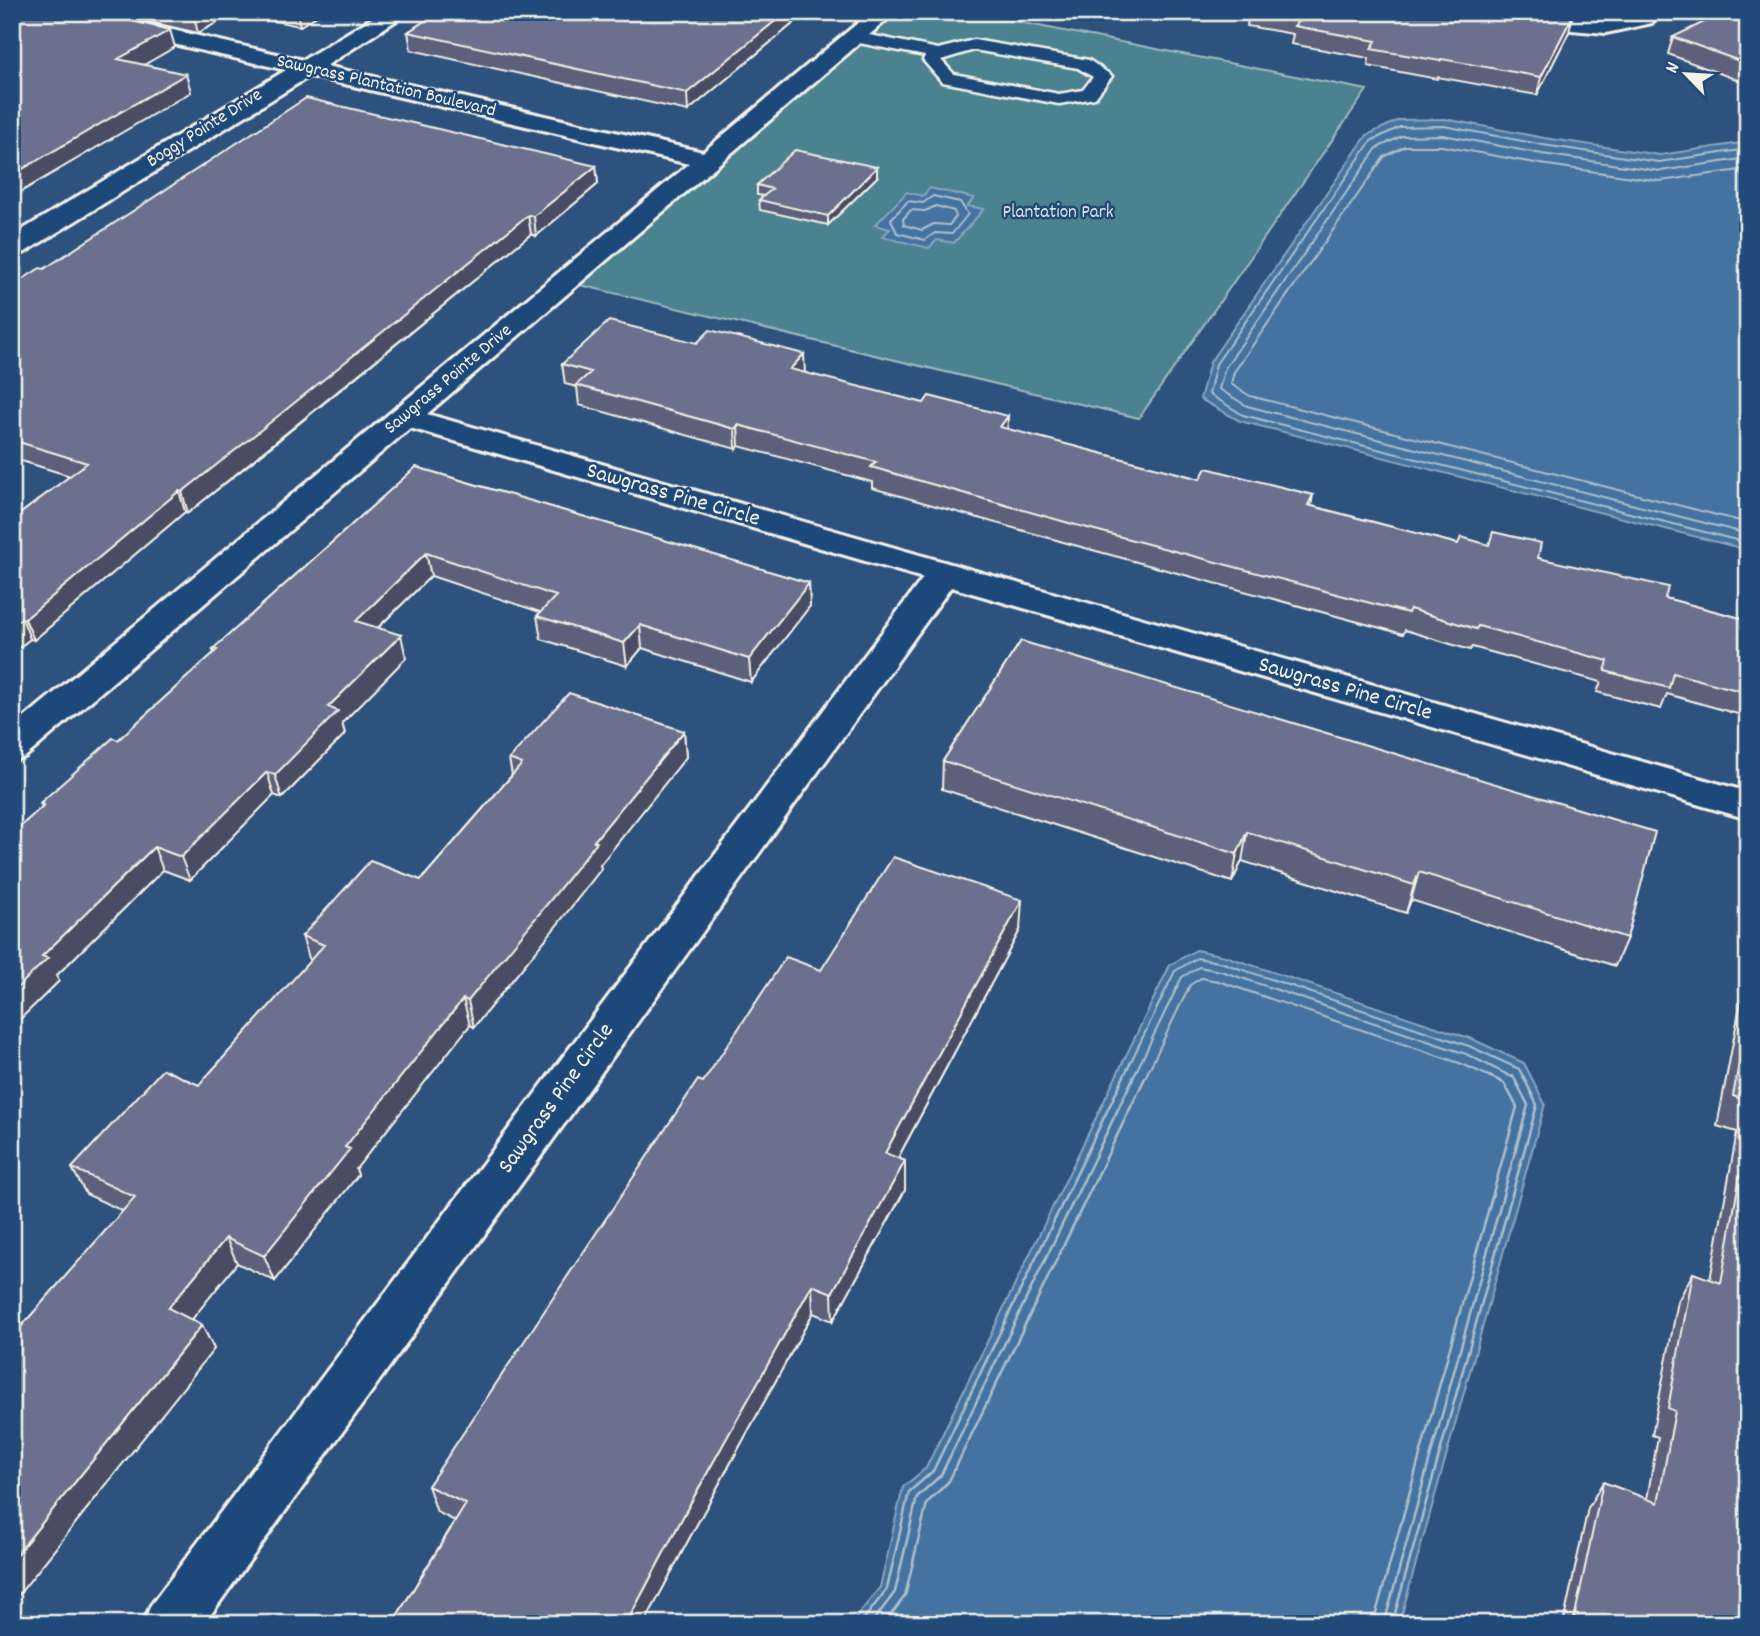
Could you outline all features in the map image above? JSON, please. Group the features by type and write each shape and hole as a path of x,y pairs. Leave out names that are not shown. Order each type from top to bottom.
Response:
{"street":[{"name":"Sawgrass Plantation Boulevard","path":"64,12 708,161"},
{"name":"Boggy Pointe Drive","path":"12,248 398,12"},
{"name":"Sawgrass Pointe Drive","path":"12,748 885,12"},
{"path":"1497,12 1548,21 1606,26 1644,18 1648,12"},
{"name":"Sawgrass Pine Circle","path":"404,417 1748,806"},
{"name":"Sawgrass Pine Circle","path":"170,1624 943,573"}],"lane":[{"path":"855,37 938,54 974,45 1083,64 1103,76 1089,94 1059,99 948,78 931,60 938,54"}],"green space":[{"name":"Plantation Park","path":"897,12 967,12 1367,90 1139,418 580,285"}],"water":[{"path":"1445,119 1544,138 1660,155 1748,142 1748,550 1240,421 1200,399 1210,362 1367,135 1399,120"},
{"path":"930,188 974,198 967,206 984,209 954,243 937,240 929,248 882,237 890,229 875,225 907,192 923,196"},
{"path":"1196,950 1225,956 1472,1039 1524,1063 1545,1104 1399,1624 851,1624 880,1587 903,1487 926,1468 1170,965"}],"building":[{"path":"12,12 93,12 170,30 118,59 186,74 12,175"},
{"path":"177,12 201,12 194,16"},
{"path":"438,12 786,12 687,93 408,32"},
{"path":"1271,12 1555,12 1573,15 1541,77 1371,49 1376,41 1294,26 1301,18"},
{"path":"1722,12 1748,12 1748,64 1673,37"},
{"path":"306,98 596,166 534,216 528,215 252,437 182,492 179,491 25,619 22,618 12,625 12,520 87,463 12,440 12,286 40,268 44,269"},
{"path":"795,150 877,167 828,216 759,200 772,189 757,185"},
{"path":"609,321 697,343 710,330 804,354 790,369 924,403 929,396 1008,416 1000,427 1200,479 1206,468 1313,495 1308,505 1458,544 1461,537 1489,545 1493,532 1541,543 1538,558 1668,587 1665,598 1748,620 1748,693 1673,673 1669,688 1605,671 1608,661 1478,626 1476,629 1410,609 1408,613 1076,525 871,467 876,462 738,425 735,429 576,385 591,372 562,364"},
{"path":"416,467 809,583 749,659 640,625 624,643 537,616 556,596 426,553 356,621 401,635 328,707 338,711 275,775 267,772 181,857 154,847 42,956 48,958 12,993 12,834 44,805 40,803 113,738 118,740 217,650 213,649"},
{"path":"1021,641 1655,832 1627,938 1419,872 1414,885 1247,832 1237,854 943,761"},
{"path":"569,693 684,731 468,1001 463,999 345,1147 350,1149 264,1256 226,1238 168,1308 202,1325 12,1560 12,1337 135,1197 72,1168 163,1069 199,1085 324,945 302,936 370,861 421,880 522,764 509,759"},
{"path":"893,857 1022,900 885,1153 905,1161 832,1293 812,1285 626,1624 392,1624 466,1504 428,1486 698,1080 703,1082 786,957 821,970"},
{"path":"1748,1014 1748,1101 1733,1096"},
{"path":"1748,1130 1748,1624 1573,1624 1603,1482 1658,1503 1675,1411 1668,1408 1693,1273 1721,1283"}]}
